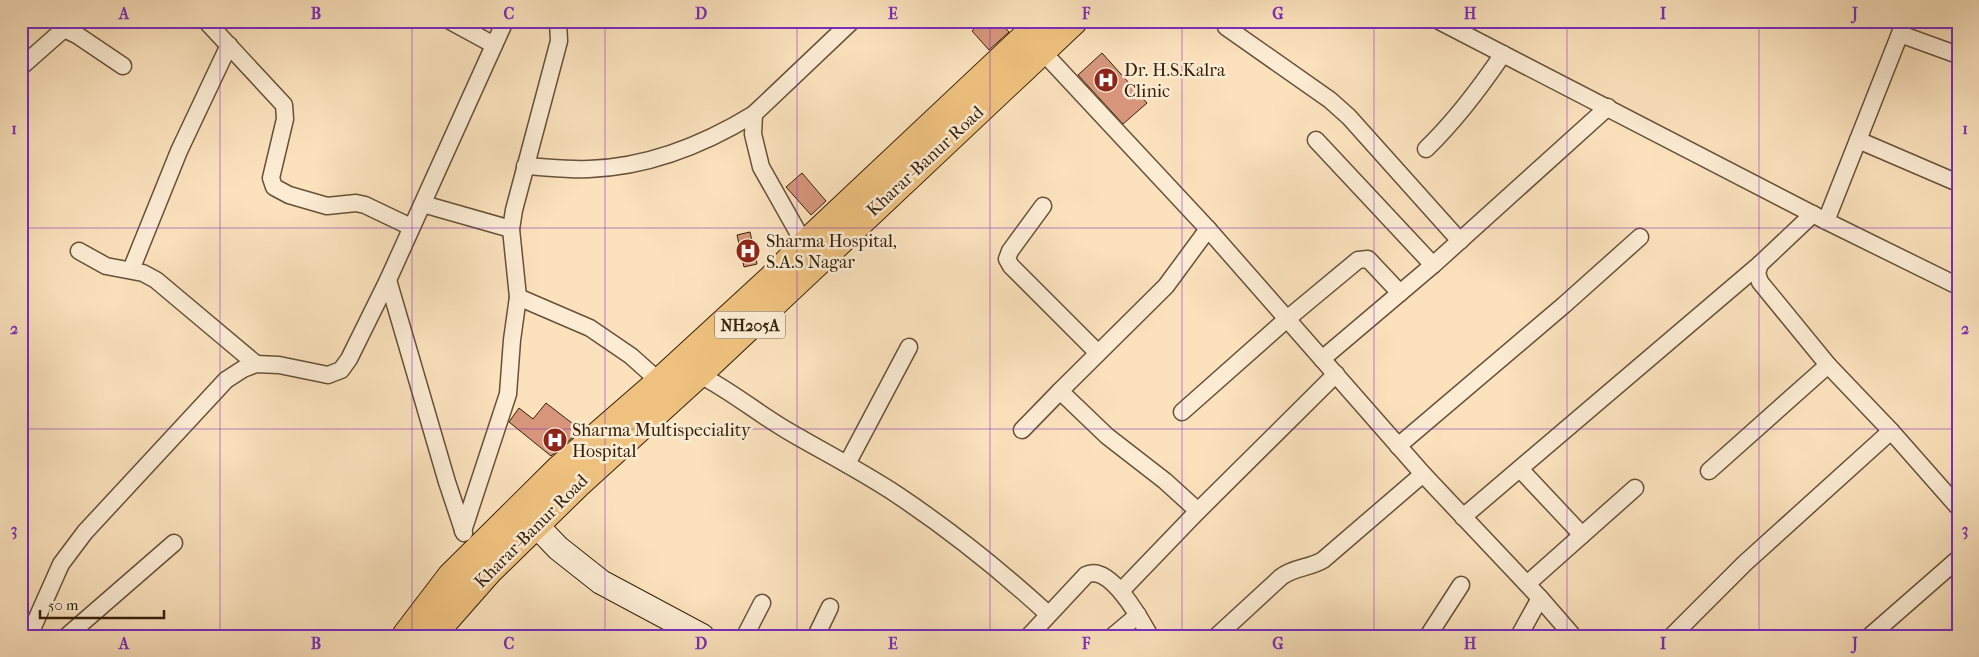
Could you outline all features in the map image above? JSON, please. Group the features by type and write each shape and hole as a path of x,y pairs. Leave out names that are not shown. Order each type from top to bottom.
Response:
{"highway":[{"name":"NH205A","path":"529,516 560,469 660,382 772,279 805,245 1043,21"},
{"name":"Kharar-Banur Road","path":"433,636 444,620 475,552 529,516 698,374 1074,21"},
{"name":"NH205A","path":"406,636 451,577 475,552"}],"street":[{"path":"206,21 284,105 285,119 271,178 274,186 289,195 327,206 356,203 365,205 411,227"},
{"path":"450,21 494,45"},
{"path":"29,636 61,564 85,532 226,380 242,369 256,364 279,365 328,375 341,370 349,359 388,280 505,21"},
{"path":"475,552 508,394 513,330 518,297 511,229 524,166 559,41 558,21"},
{"path":"524,166 589,169 626,165 686,148 731,128 754,114 852,21"},
{"path":"1439,21 1819,217 1958,286"},
{"path":"1226,27 1330,100 1349,117 1460,241"},
{"path":"1463,517 1760,264 1819,217 1858,140 1902,28 1958,55"},
{"path":"21,67 64,29 77,35 123,66"},
{"path":"131,270 179,151 229,45"},
{"path":"1042,51 1208,228 1423,474 1540,598 1573,636"},
{"path":"1426,149 1475,95 1503,54"},
{"path":"1322,359 1433,265 1608,107"},
{"path":"754,114 753,134 761,167 805,245"},
{"path":"1316,140 1433,265"},
{"path":"1858,140 1958,183"},
{"path":"423,204 511,229"},
{"path":"1043,206 1010,251 1007,259 1011,266 1098,352"},
{"path":"1022,430 1166,286 1208,228"},
{"path":"1398,446 1640,238"},
{"path":"79,251 106,266 143,273 156,280 256,364"},
{"path":"1182,412 1286,319 1358,260 1368,259 1400,293"},
{"path":"1760,264 1757,273 1760,282 1828,365 1891,431 1958,507"},
{"path":"388,280 446,482 475,552"},
{"path":"518,297 590,328 631,356 660,382"},
{"path":"847,464 909,347"},
{"path":"1709,471 1828,365"},
{"path":"698,374 718,384 788,431 895,494 966,543 1048,614"},
{"path":"1121,591 1198,511 1336,374"},
{"path":"1060,392 1106,436 1165,481 1198,511"},
{"path":"1672,636 1745,563 1891,431"},
{"path":"1520,469 1582,535"},
{"path":"1217,636 1288,571 1324,560 1423,474"},
{"path":"1527,584 1635,488"},
{"path":"529,516 565,554 601,582 702,636"},
{"path":"66,636 174,543"},
{"path":"1870,636 1958,559"},
{"path":"1029,636 1048,614 1090,573 1098,574 1121,591 1150,636"},
{"path":"1428,636 1461,585"},
{"path":"1519,636 1540,598"},
{"path":"745,636 762,603"},
{"path":"816,636 830,607"},
{"path":"1113,636 1138,615"}],"building":[{"path":"982,21 999,21 1009,32 989,50 972,31"},
{"path":"1102,53 1147,103 1123,124 1078,75"},
{"path":"802,173 826,201 811,215 786,187"},
{"path":"750,232 757,264 744,267 737,235"},
{"path":"546,403 581,430 551,456 509,422 519,408 533,419"}],"place":[{"name":"Dr. H.S.Kalra Clinic","path":"1106,80"},
{"name":"Sharma Hospital, S.A.S Nagar","path":"748,251"},
{"name":"Sharma Multispeciality Hospital","path":"555,440"}]}
